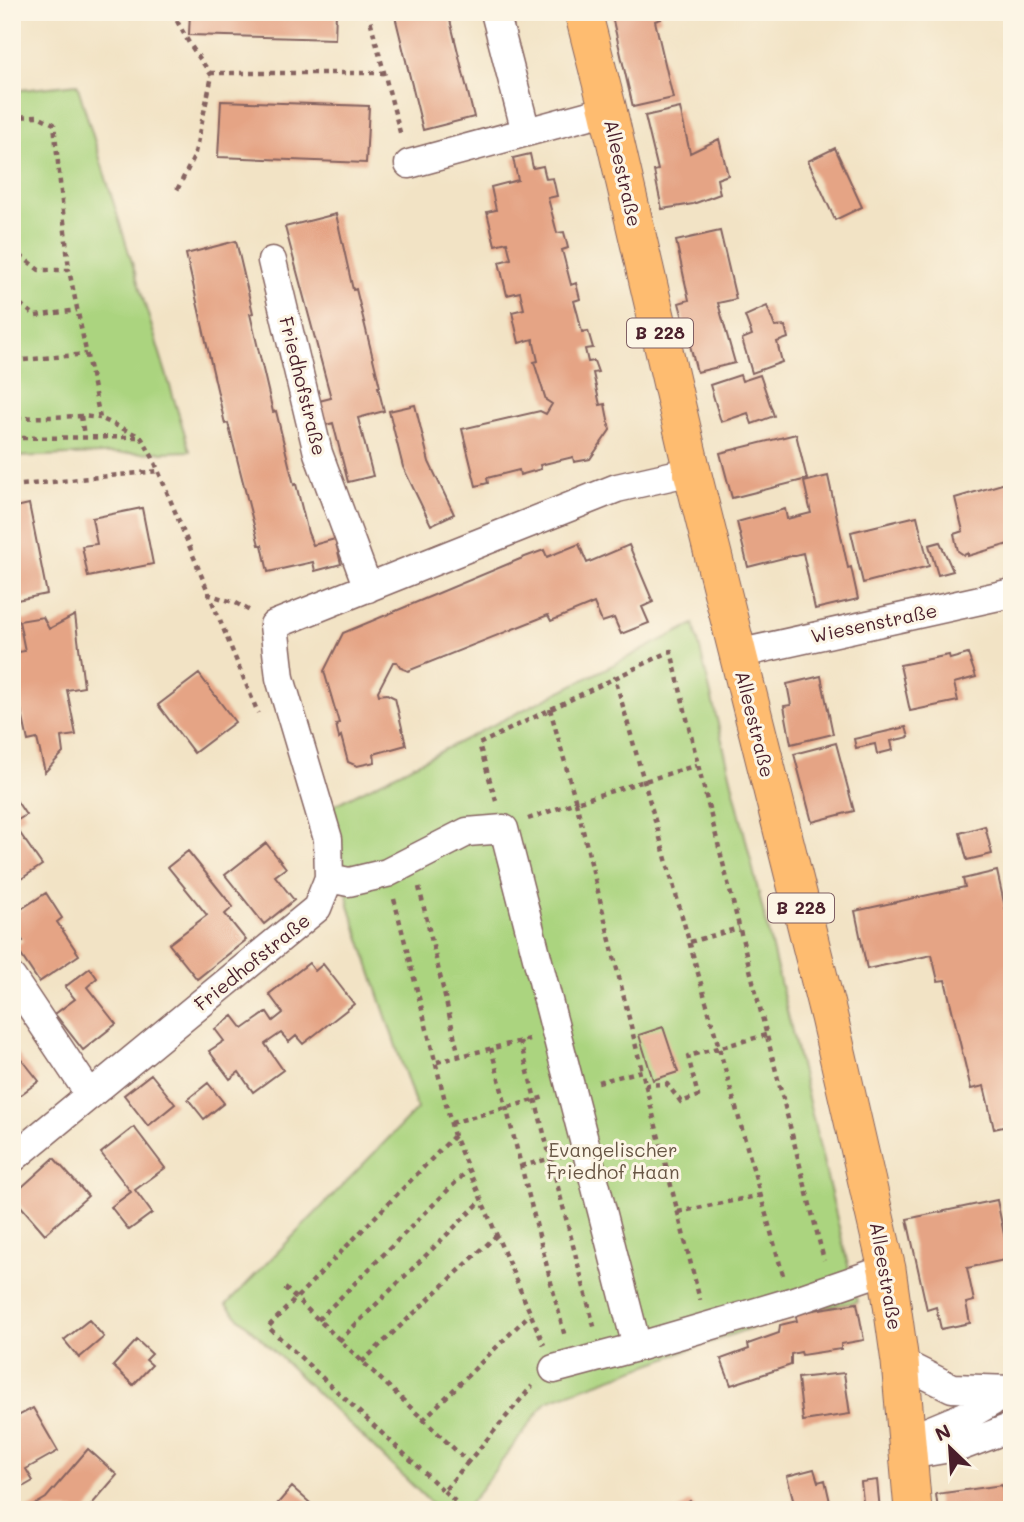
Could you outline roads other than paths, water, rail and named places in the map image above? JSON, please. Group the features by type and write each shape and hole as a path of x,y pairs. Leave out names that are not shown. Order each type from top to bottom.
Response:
{"main road":[{"name":"Alleestraße","path":"583,12 692,471 829,1017 887,1269 908,1448"},
{"name":"B 228","path":"908,1448 913,1510"}],"street":[{"path":"495,12 526,132"},
{"path":"409,164 608,110"},
{"name":"Friedhofstraße","path":"272,261 318,453 368,588"},
{"name":"Friedhofstraße","path":"12,1158 317,908 329,878 328,839 280,678 274,625 617,488 692,471"},
{"name":"Wiesenstraße","path":"737,654 1012,593"},
{"path":"329,878 349,882 387,873 467,832 505,828 637,1347"},
{"path":"12,978 90,1095"},
{"path":"563,1367 707,1328 887,1269"},
{"path":"900,1362 952,1388 1012,1390"},
{"path":"908,1448 1012,1390"},
{"path":"908,1448 962,1446 1012,1427"}],"park label":[{"name":"Evangelischer Friedhof Haan","path":"613,1161"}]}
